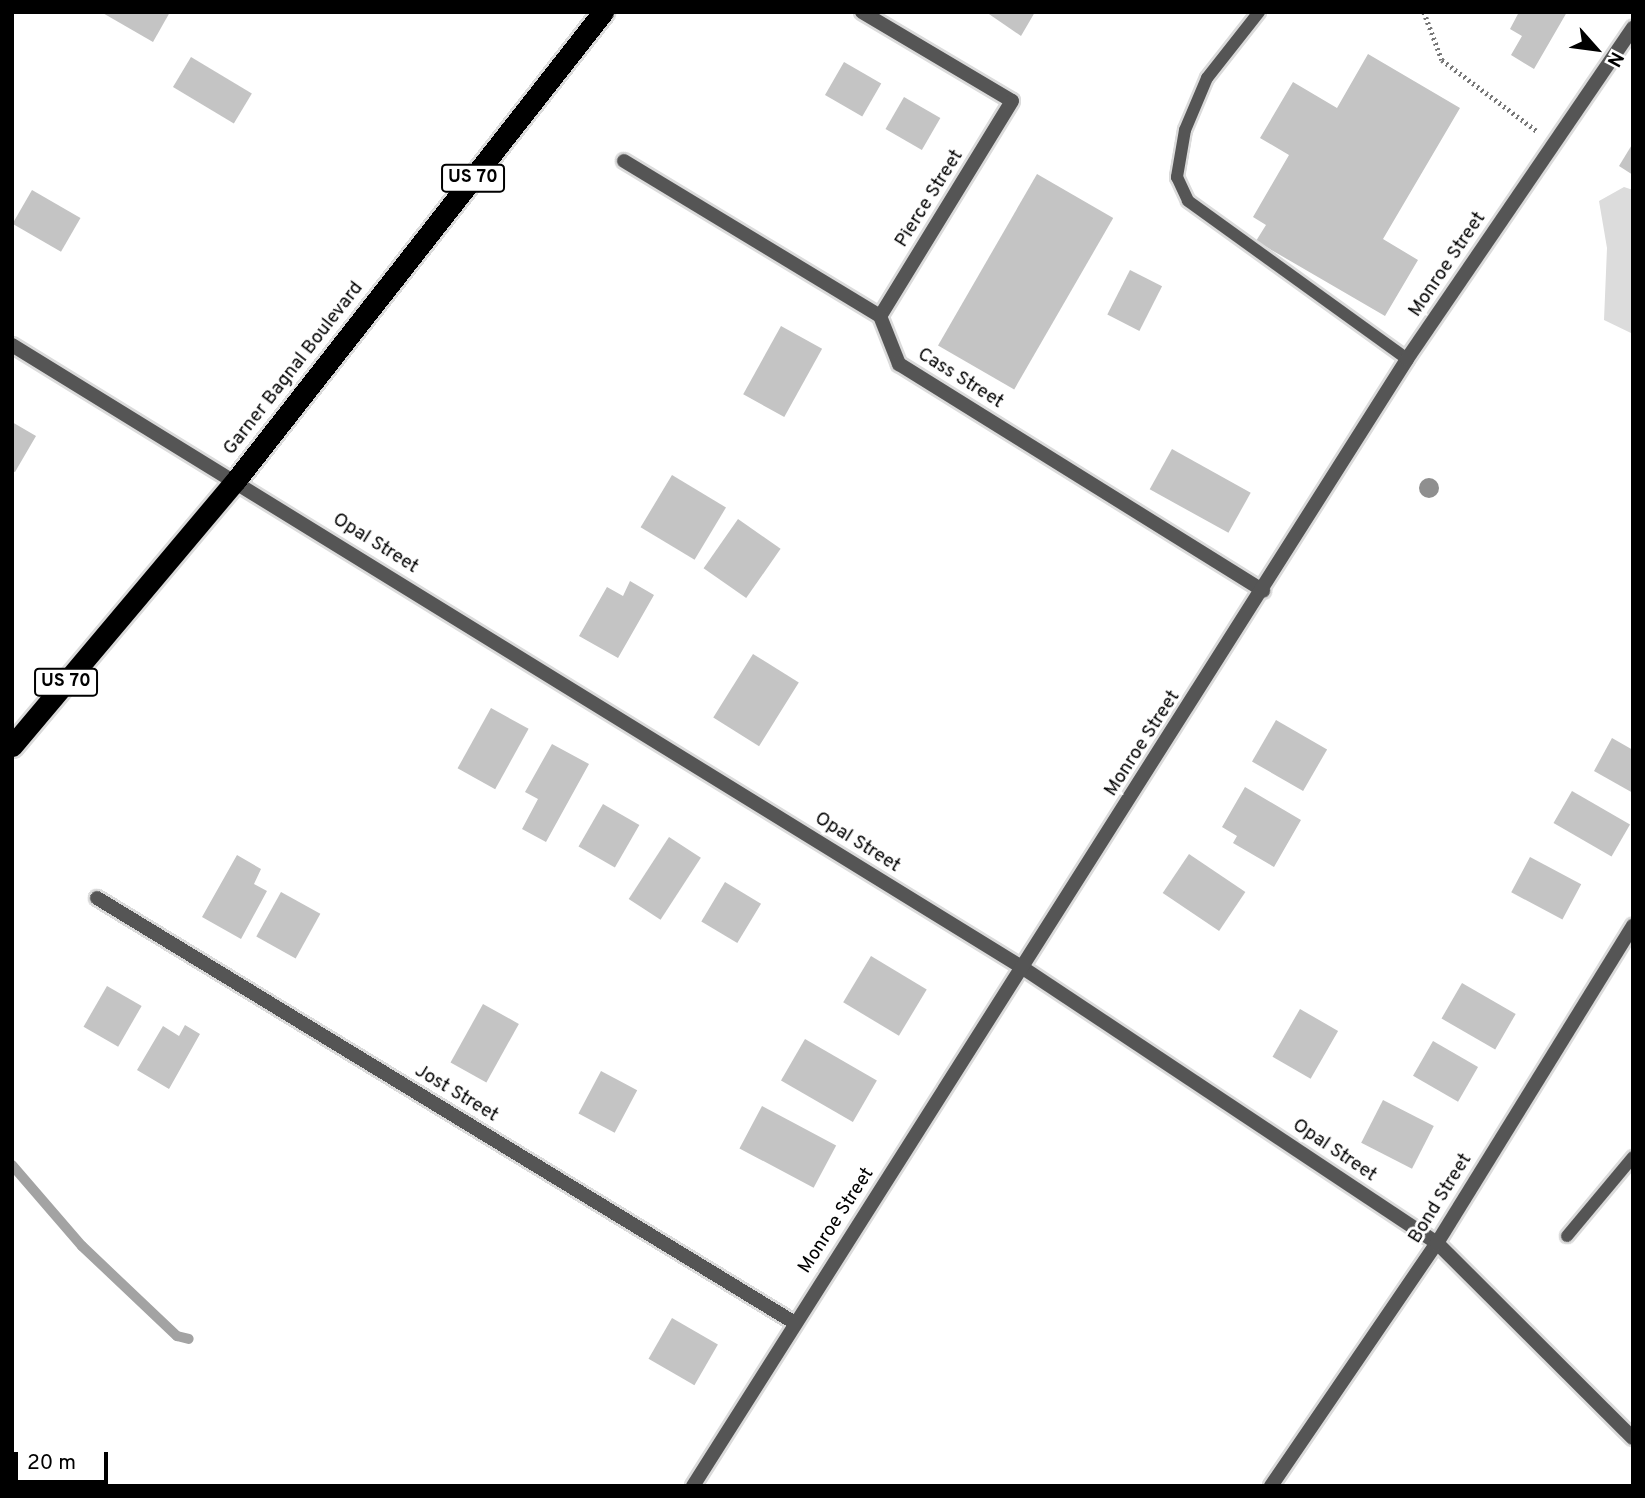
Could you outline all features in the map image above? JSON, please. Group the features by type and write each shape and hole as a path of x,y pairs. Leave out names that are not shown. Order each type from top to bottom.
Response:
{"highway":[{"name":"Garner Bagnal Boulevard","path":"12,746 236,480 603,12"}],"street":[{"name":"Pierce Street","path":"862,12 1012,101 880,317"},
{"name":"Monroe Street","path":"693,1486 1263,591 1407,359 1631,33"},
{"path":"624,161 880,317"},
{"name":"Cass Street","path":"880,317 899,364 1263,591"},
{"name":"Opal Street","path":"12,345 236,480 1023,968 1437,1243 1633,1438"},
{"name":"Jost Street","path":"97,898 795,1323"},
{"name":"Bond Street","path":"1272,1486 1437,1243 1633,926"}],"lane":[{"path":"1259,12 1207,78 1185,130 1177,177 1188,201 1407,359"},
{"path":"1567,1236 1633,1157"}],"path":[{"path":"1424,12 1442,60 1554,144"}],"shaded area":[{"path":"1624,187 1633,190 1633,334 1604,320 1607,248 1599,201"}],"building":[{"path":"101,12 170,12 153,42"},
{"path":"986,12 1035,12 1021,36"},
{"path":"1519,12 1567,12 1534,69 1511,55 1522,36 1510,29"},
{"path":"1368,54 1460,108 1383,239 1418,260 1385,316 1256,241 1266,225 1253,217 1289,155 1260,138 1293,82 1337,108"},
{"path":"191,57 252,94 234,124 173,87"},
{"path":"844,62 881,84 862,116 825,95"},
{"path":"904,97 940,118 922,150 886,129"},
{"path":"1633,143 1633,175 1619,166"},
{"path":"1037,174 1113,218 1014,389 938,345"},
{"path":"32,190 80,218 61,252 12,224"},
{"path":"1130,270 1162,286 1139,331 1107,315"},
{"path":"781,326 822,349 784,417 743,394"},
{"path":"12,422 36,436 15,472 12,471"},
{"path":"1172,449 1251,493 1228,533 1150,489"},
{"path":"672,475 726,507 695,560 641,527"},
{"path":"738,519 781,549 746,598 704,568"},
{"path":"630,581 654,595 618,658 579,636 607,587 623,596"},
{"path":"753,654 799,683 759,746 713,718"},
{"path":"491,708 529,729 495,789 458,768"},
{"path":"1276,720 1327,750 1303,791 1252,762"},
{"path":"1612,738 1633,750 1633,793 1594,771"},
{"path":"552,744 589,764 546,842 522,829 538,799 525,792"},
{"path":"1245,787 1301,820 1274,867 1233,843 1237,836 1222,827"},
{"path":"1572,791 1630,824 1612,857 1554,823"},
{"path":"603,804 639,825 615,867 578,846"},
{"path":"669,837 701,858 661,920 629,899"},
{"path":"1189,854 1245,892 1219,931 1163,893"},
{"path":"237,855 261,869 254,884 267,891 241,939 202,917"},
{"path":"1530,857 1581,884 1562,920 1511,892"},
{"path":"725,882 761,904 737,943 701,921"},
{"path":"281,892 320,914 296,958 256,937"},
{"path":"871,956 927,989 899,1036 843,1002"},
{"path":"1462,983 1516,1014 1495,1050 1442,1019"},
{"path":"107,986 142,1006 118,1047 84,1027"},
{"path":"483,1004 519,1024 486,1082 451,1063"},
{"path":"1300,1009 1338,1031 1311,1079 1272,1057"},
{"path":"185,1025 200,1034 169,1089 137,1070 163,1026 179,1036"},
{"path":"805,1039 877,1080 853,1122 781,1081"},
{"path":"1433,1041 1478,1067 1458,1102 1413,1076"},
{"path":"601,1071 637,1090 615,1133 578,1113"},
{"path":"1383,1100 1434,1126 1412,1169 1361,1143"},
{"path":"762,1106 836,1145 814,1188 739,1148"},
{"path":"672,1318 718,1344 694,1385 648,1359"}],"waterway":[{"path":"12,1165 82,1246 177,1336 189,1339"}]}
